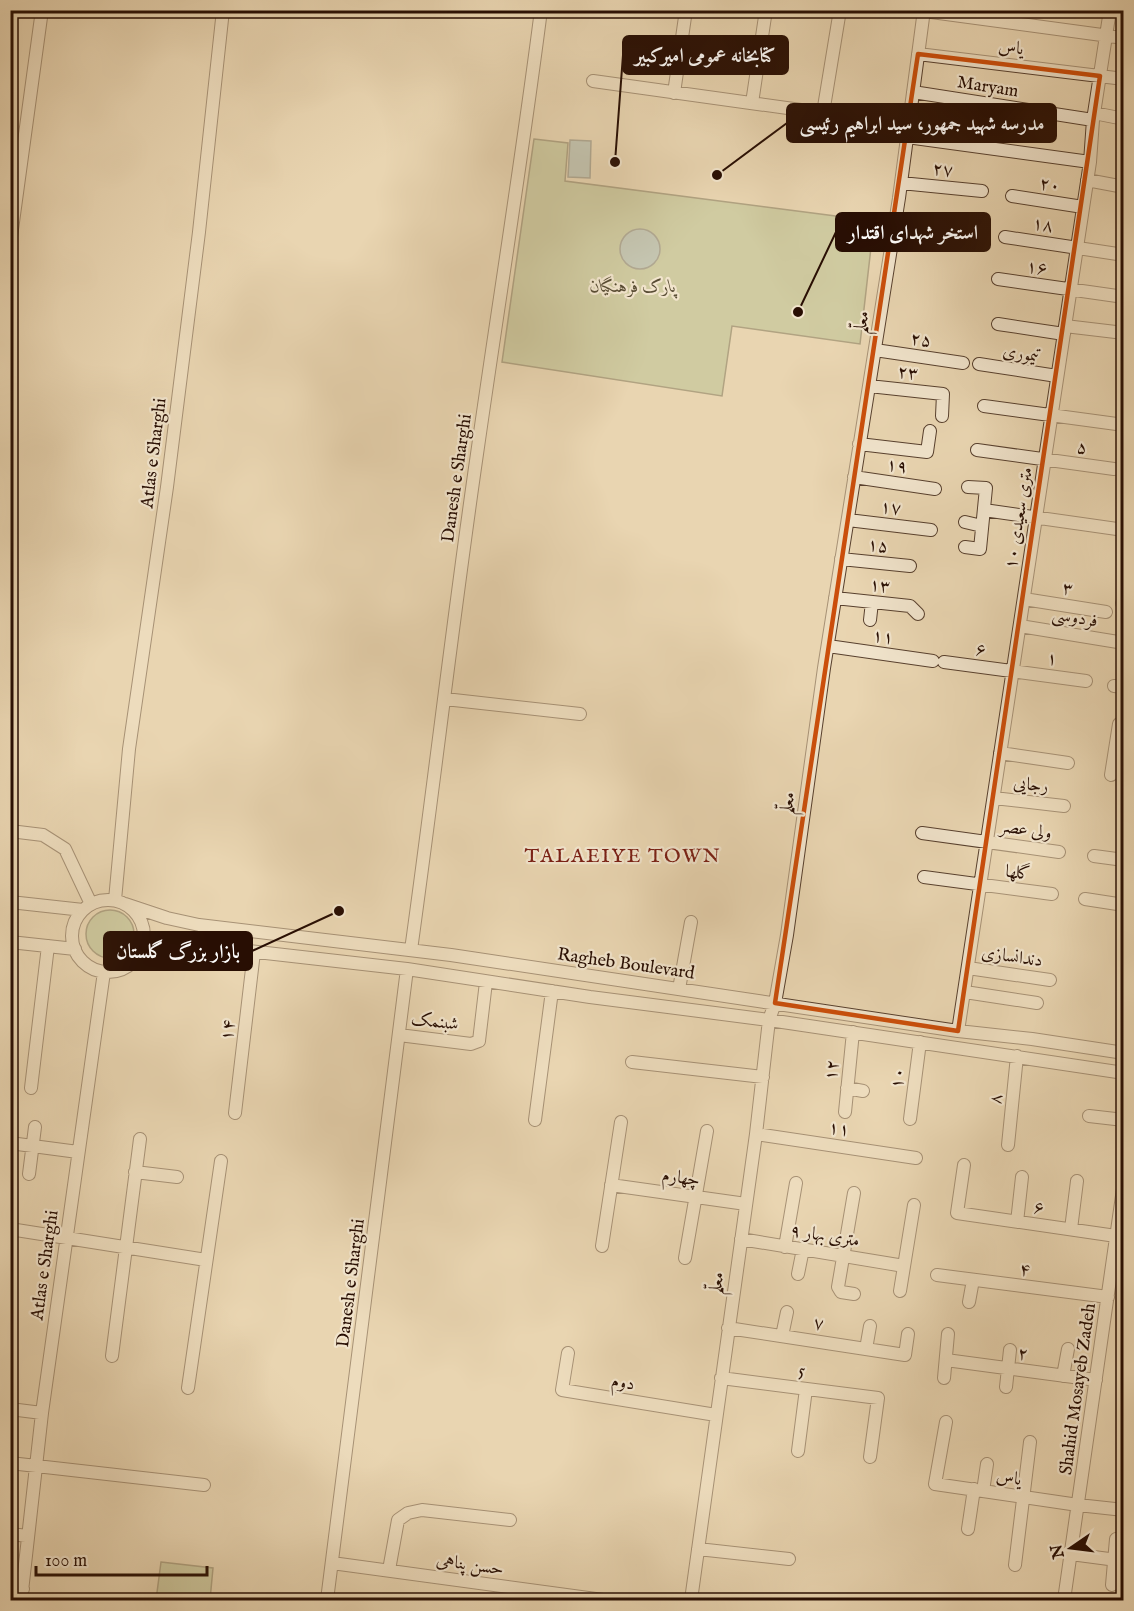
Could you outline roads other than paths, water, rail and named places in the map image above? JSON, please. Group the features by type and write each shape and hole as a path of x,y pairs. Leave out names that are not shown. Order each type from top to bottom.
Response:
{"street":[{"path":"10,244 42,10"},
{"name":"Atlas e Sharghi","path":"120,902 129,749 167,487 199,232 223,10"},
{"name":"Danesh e Sharghi","path":"411,950 477,454 541,10"},
{"path":"674,93 686,10"},
{"path":"752,103 766,10"},
{"path":"823,113 840,10"},
{"name":"۱۰ متری سعیدی","path":"958,1031 1090,162 1094,117 1110,10"},
{"path":"924,11 1124,38"},
{"name":"معلّم","path":"691,1600 764,1077 769,1020 775,1003 787,935 835,598 901,183 924,11"},
{"name":"یاس","path":"918,54 1124,79"},
{"path":"593,81 873,120"},
{"name":"Maryam","path":"913,92 1094,117 1124,119"},
{"path":"907,137 1090,162"},
{"path":"1087,180 1124,187"},
{"name":"۲۷","path":"901,183 982,191"},
{"name":"۲۰","path":"1012,196 1083,207"},
{"name":"۱۸","path":"1005,237 1124,255"},
{"name":"۱۶","path":"998,279 1124,297"},
{"path":"998,324 1124,333"},
{"name":"۲۵","path":"875,350 963,363"},
{"name":"تیموری","path":"979,364 1057,376"},
{"name":"۲۳","path":"869,386 943,394 942,416"},
{"path":"984,406 1124,424"},
{"path":"860,444 927,452 930,431"},
{"path":"977,450 1045,460"},
{"name":"۵","path":"1045,460 1114,470"},
{"name":"۱۹","path":"854,477 935,489"},
{"path":"964,547 980,549 986,488 968,487"},
{"path":"984,510 1124,530"},
{"name":"۱۷","path":"848,520 931,530"},
{"path":"965,522 982,526"},
{"name":"۱۵","path":"841,559 910,566"},
{"name":"۱۳","path":"835,598 910,606 918,614"},
{"name":"۳","path":"1024,599 1106,612"},
{"path":"870,620 872,602"},
{"name":"فردوسی","path":"1020,626 1124,643"},
{"name":"۱۱","path":"828,646 938,661"},
{"name":"۶","path":"938,661 1013,671"},
{"name":"۱","path":"1013,671 1086,681"},
{"path":"445,699 580,714"},
{"path":"1111,775 1119,749 1119,724"},
{"path":"1000,753 1068,763"},
{"name":"رجایی","path":"994,798 1064,806"},
{"path":"10,831 43,835 65,849 87,907"},
{"path":"922,833 987,842"},
{"name":"ولی عصر","path":"987,842 1059,852"},
{"path":"1094,856 1124,860"},
{"name":"گلها","path":"924,877 1052,894"},
{"path":"1085,899 1124,905"},
{"path":"103,900 120,902 135,911 142,921 145,933 143,945 138,957 122,970 104,972 87,965 75,950 72,939 73,928 77,918 87,907 103,900"},
{"path":"10,902 87,907"},
{"name":"Ragheb Boulevard","path":"120,902 167,918 199,925 411,950 958,1031 1124,1053"},
{"path":"679,989 691,922"},
{"path":"10,942 75,950"},
{"name":"Ragheb Boulevard","path":"138,957 156,946 171,943 408,969 920,1041 1124,1073"},
{"path":"31,1089 48,946"},
{"name":"۱۴","path":"235,1113 254,952"},
{"name":"Danesh e Sharghi","path":"327,1600 408,969"},
{"name":"دندانسازی","path":"968,969 1050,980"},
{"name":"Atlas e Sharghi","path":"18,1593 28,1536 42,1413 104,972"},
{"name":"شبنمک","path":"399,1035 471,1044 479,1041 486,981"},
{"path":"535,1120 552,991"},
{"path":"964,992 1037,1003"},
{"name":"۱۲","path":"845,1112 853,1032"},
{"name":"۱۰","path":"910,1119 920,1041"},
{"name":"۸","path":"1008,1145 1017,1056"},
{"path":"632,1062 764,1077"},
{"path":"848,1088 863,1091"},
{"path":"1089,1116 1124,1120"},
{"path":"602,1246 621,1122"},
{"path":"29,1174 35,1127"},
{"path":"685,1258 707,1131"},
{"name":"۱۱","path":"756,1134 916,1158"},
{"path":"112,1356 140,1139"},
{"path":"10,1143 78,1152"},
{"path":"188,1388 221,1161"},
{"name":"۶","path":"964,1165 957,1213 1116,1236"},
{"path":"135,1172 177,1177"},
{"path":"1017,1222 1022,1177"},
{"path":"1071,1229 1077,1181"},
{"name":"Shahid Mosayeb Zadeh","path":"1064,1600 1108,1298 1118,1264 1116,1236 1124,1182"},
{"path":"785,1246 796,1183"},
{"name":"چهارم","path":"611,1185 746,1204"},
{"path":"854,1193 838,1287 841,1292 854,1294"},
{"path":"900,1291 914,1205"},
{"path":"10,1229 206,1260"},
{"name":"۹ متری بهار","path":"741,1239 904,1266"},
{"path":"798,1274 802,1249"},
{"name":"۴","path":"937,1275 1108,1298"},
{"path":"969,1302 974,1280"},
{"path":"782,1336 787,1312"},
{"path":"866,1349 870,1326"},
{"name":"۷","path":"728,1328 905,1354 908,1334"},
{"path":"944,1378 948,1334"},
{"path":"1063,1376 1068,1349"},
{"path":"1006,1387 1010,1350"},
{"name":"دوم","path":"568,1353 562,1390 716,1414"},
{"name":"۲","path":"946,1360 1096,1380"},
{"name":"5","path":"721,1378 878,1398 870,1457"},
{"path":"798,1451 806,1389"},
{"path":"10,1409 42,1413"},
{"name":"یاس","path":"946,1422 935,1484 1124,1510"},
{"path":"1014,1565 1030,1442"},
{"path":"10,1463 204,1485"},
{"path":"968,1529 987,1464"},
{"path":"389,1570 398,1520 408,1513 422,1510 510,1520"},
{"path":"10,1534 28,1536"},
{"path":"1112,1585 1119,1560 1116,1539"},
{"path":"698,1549 789,1559"},
{"path":"1071,1554 1119,1560"},
{"name":"حسن پناهی","path":"332,1563 603,1600"}],"water":[{"path":"570,140 591,141 590,178 568,177"},
{"path":"640,229 654,235 660,249 654,263 640,269 626,263 620,249 626,235"}],"place":[{"name":"کتابخانه عمومی امیرکبیر","path":"615,162"},
{"name":"مدرسه شهید جمهور، سید ابراهیم رئیسی","path":"717,175"},
{"name":"استخر شهدای اقتدار","path":"798,312"},
{"name":"بازار بزرگ گلستان","path":"339,911"}],"district":[{"name":"TALAEIYE TOWN","path":"623,855"}],"park label":[{"name":"پارک فرهنگیان","path":"633,286"}]}
